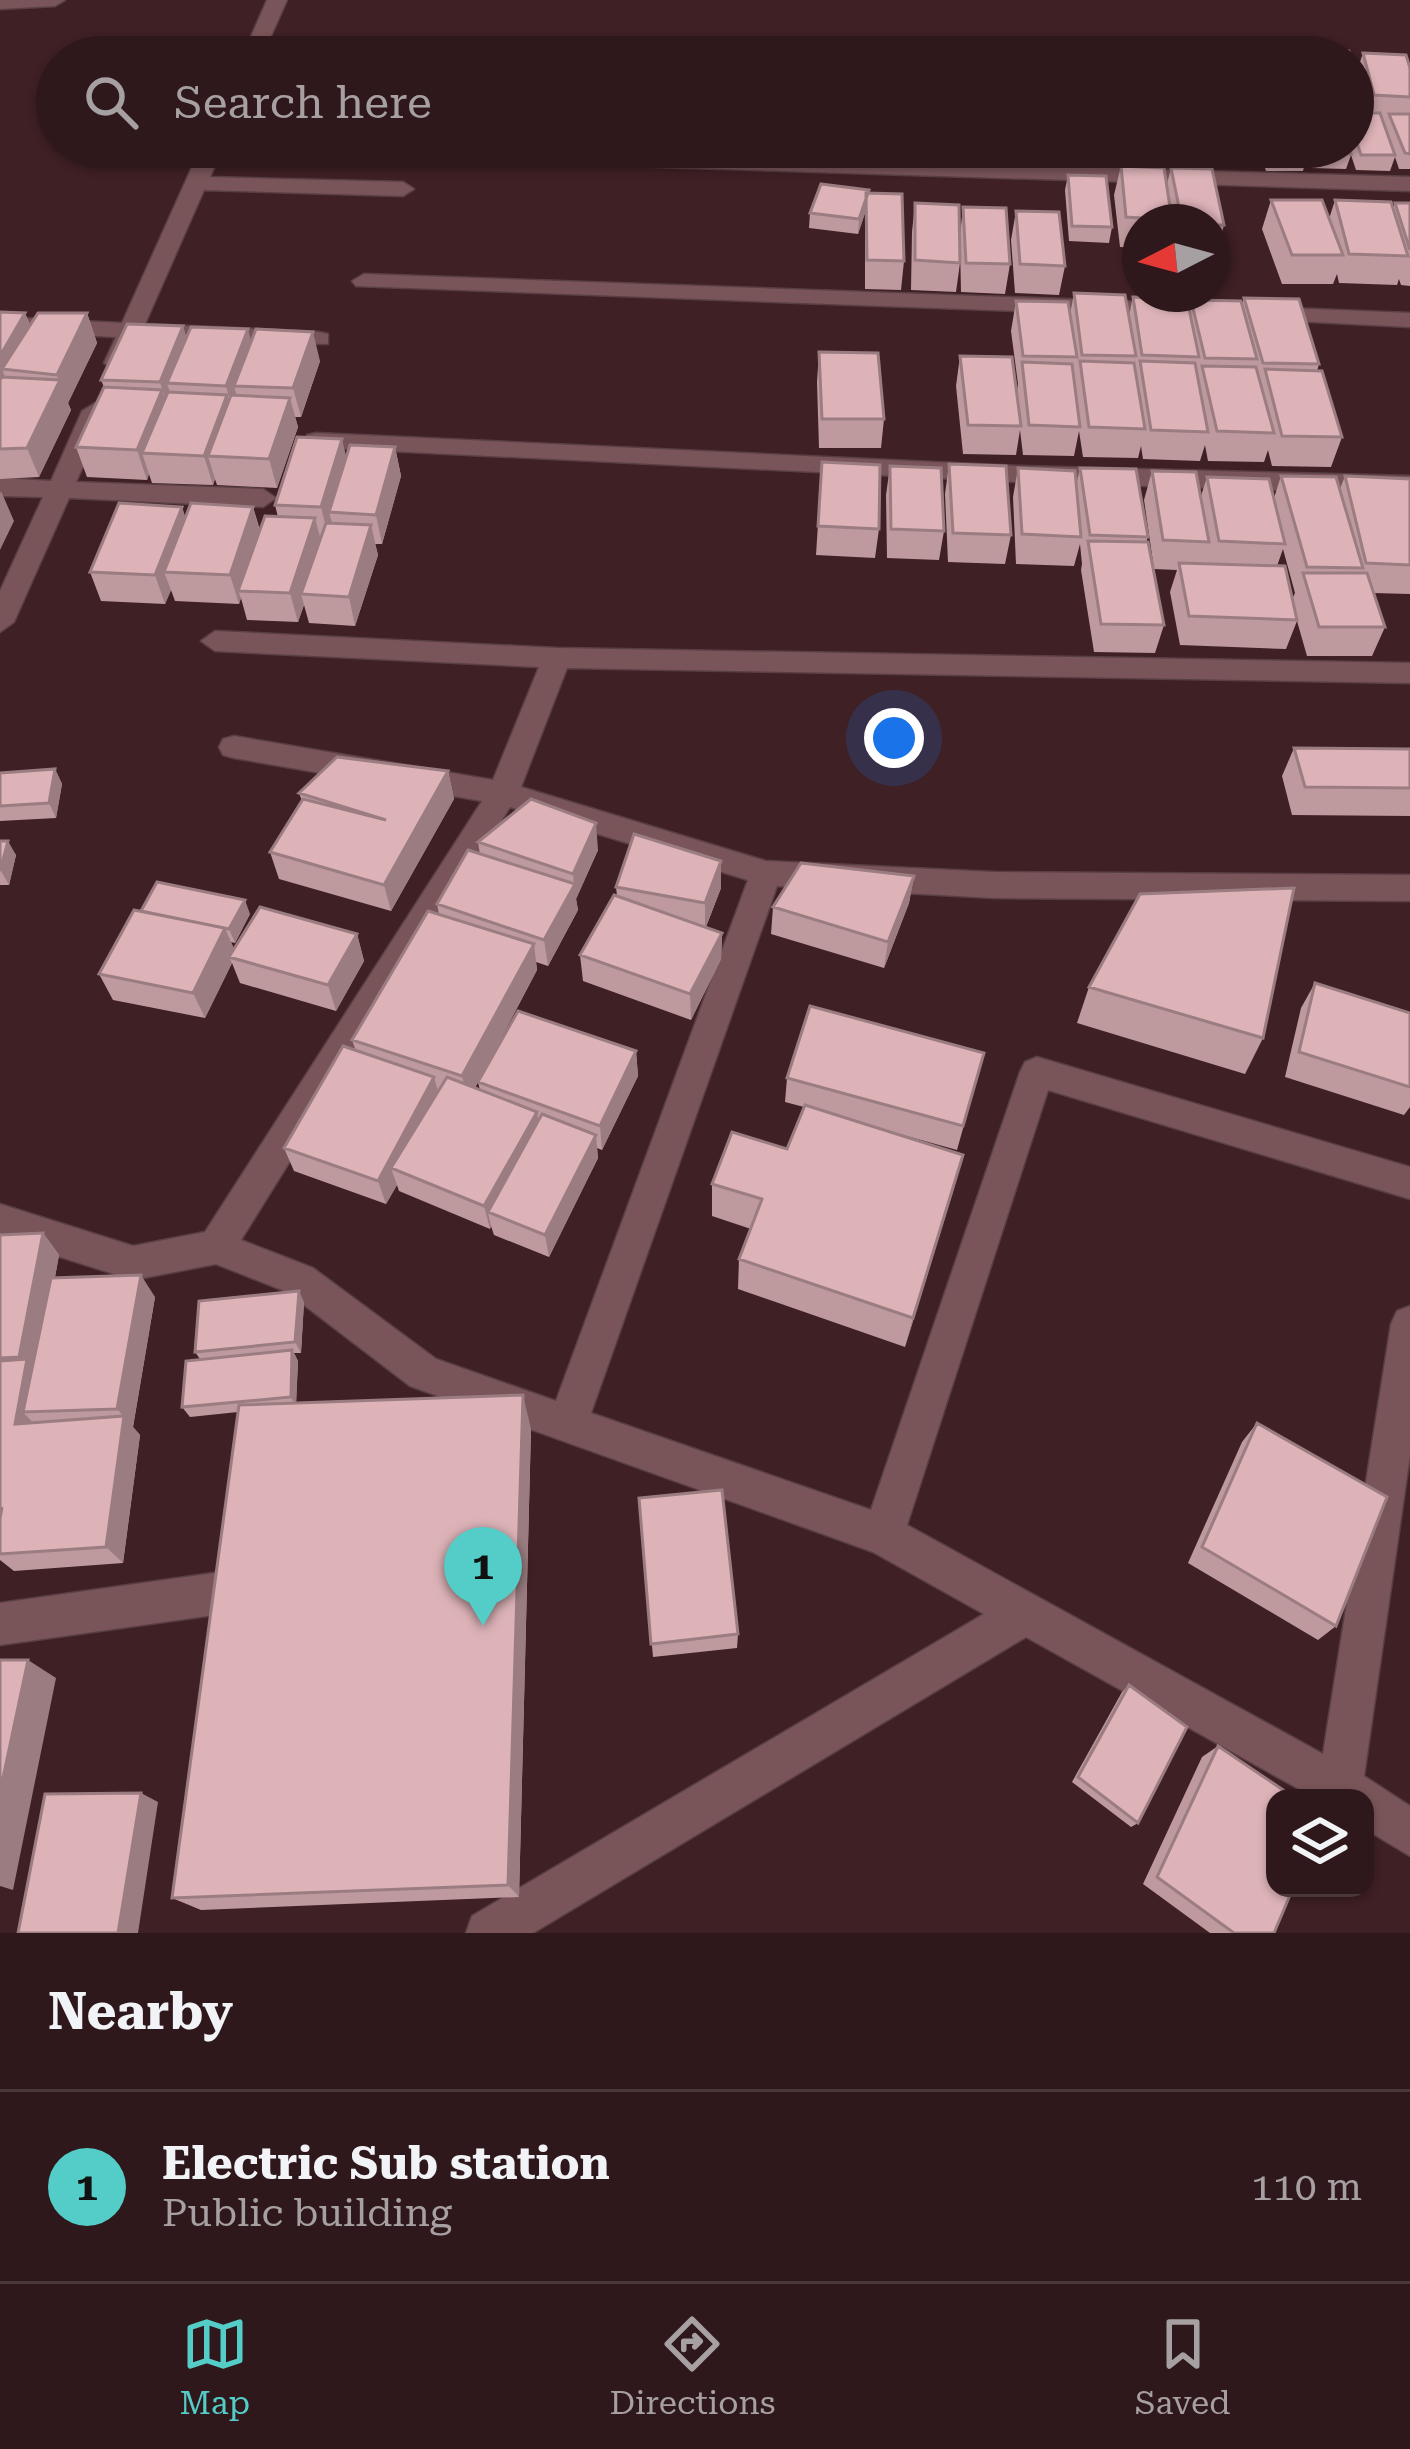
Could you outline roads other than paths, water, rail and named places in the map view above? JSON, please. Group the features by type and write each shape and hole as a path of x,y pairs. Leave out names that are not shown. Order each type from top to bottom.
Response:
{"street":[{"path":"0,3 55,0"},
{"path":"262,36 277,0"},
{"path":"0,622 203,168"},
{"path":"896,168 1410,184"},
{"path":"196,183 403,189"},
{"path":"364,281 1122,308"},
{"path":"1245,313 1410,320"},
{"path":"0,324 320,339"},
{"path":"316,440 1020,474 1410,484"},
{"path":"0,487 263,498"},
{"path":"215,641 557,658 1410,673"},
{"path":"216,1247 503,793 557,658"},
{"path":"234,747 503,793 766,872 994,885 1410,888"},
{"path":"569,1420 766,872"},
{"path":"883,1534 1037,1072 1410,1183"},
{"path":"0,1221 133,1263 216,1247 300,1280 424,1373 569,1420 883,1534 1343,1789"},
{"path":"1355,1789 1410,1324"},
{"path":"0,1624 214,1594"},
{"path":"489,1933 1026,1613"},
{"path":"1374,1809 1410,1833"}],"place":[{"name":"Electric Sub station","path":"483,1626"}]}
